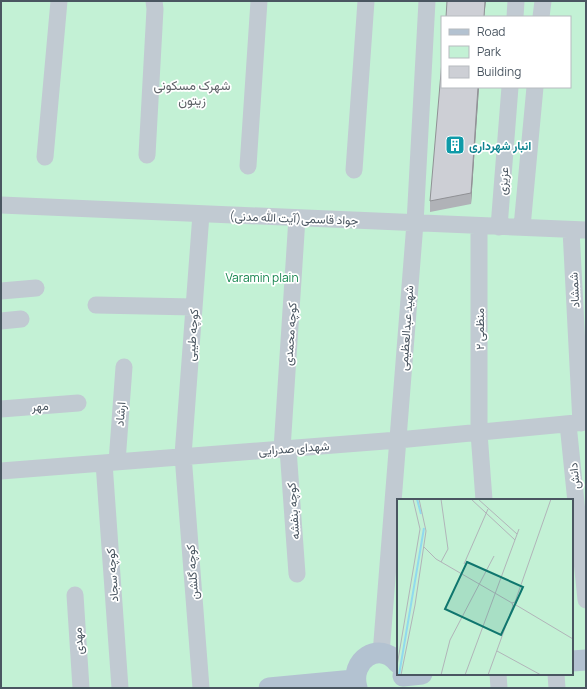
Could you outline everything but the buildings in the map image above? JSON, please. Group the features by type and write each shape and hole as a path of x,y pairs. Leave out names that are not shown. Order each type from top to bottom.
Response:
{"main road":[{"path":"269,688 356,684 355,670 360,662 368,656 397,669"},
{"path":"573,661 586,660"}],"street":[{"path":"44,157 58,1"},
{"path":"147,155 155,9 154,1"},
{"path":"248,166 259,1"},
{"path":"354,170 366,1"},
{"name":"شهید عبدالعظیمی","path":"399,499 398,440 415,223 427,1"},
{"path":"515,16 516,1"},
{"path":"541,16 543,1"},
{"name":"عزیزی","path":"499,227 510,88"},
{"path":"522,228 535,88"},
{"name":"جواد قاسمی(آیت الله مدنی)","path":"1,205 578,230"},
{"name":"کوچه طیبی","path":"183,456 201,214"},
{"name":"کوچه محمدی","path":"285,449 297,218"},
{"name":"منظمی ۲","path":"479,226 479,433 484,499"},
{"name":"شمشاد","path":"578,230 579,423"},
{"path":"1,291 36,288"},
{"path":"96,305 194,307"},
{"path":"1,321 21,319"},
{"name":"ارشاد","path":"110,462 124,366"},
{"name":"مهر","path":"1,409 78,403"},
{"name":"شهدای صدرایی","path":"1,471 398,440 579,423"},
{"name":"دانش","path":"579,423 586,600"},
{"name":"کوچه بنفشه","path":"285,449 297,574"},
{"name":"کوچه گلشن","path":"183,456 201,688"},
{"name":"کوچه سجاد","path":"110,462 120,688"},
{"name":"مهدی","path":"75,595 81,688"},
{"path":"498,675 499,688"},
{"path":"556,675 557,688"}],"green space":[{"name":"Varamin plain","path":"1,1 586,1 586,688 1,688"}],"place":[{"name":"انبار شهرداری","path":"455,145"}],"district":[{"name":"شهرک مسکونی زیتون","path":"192,92"}]}
